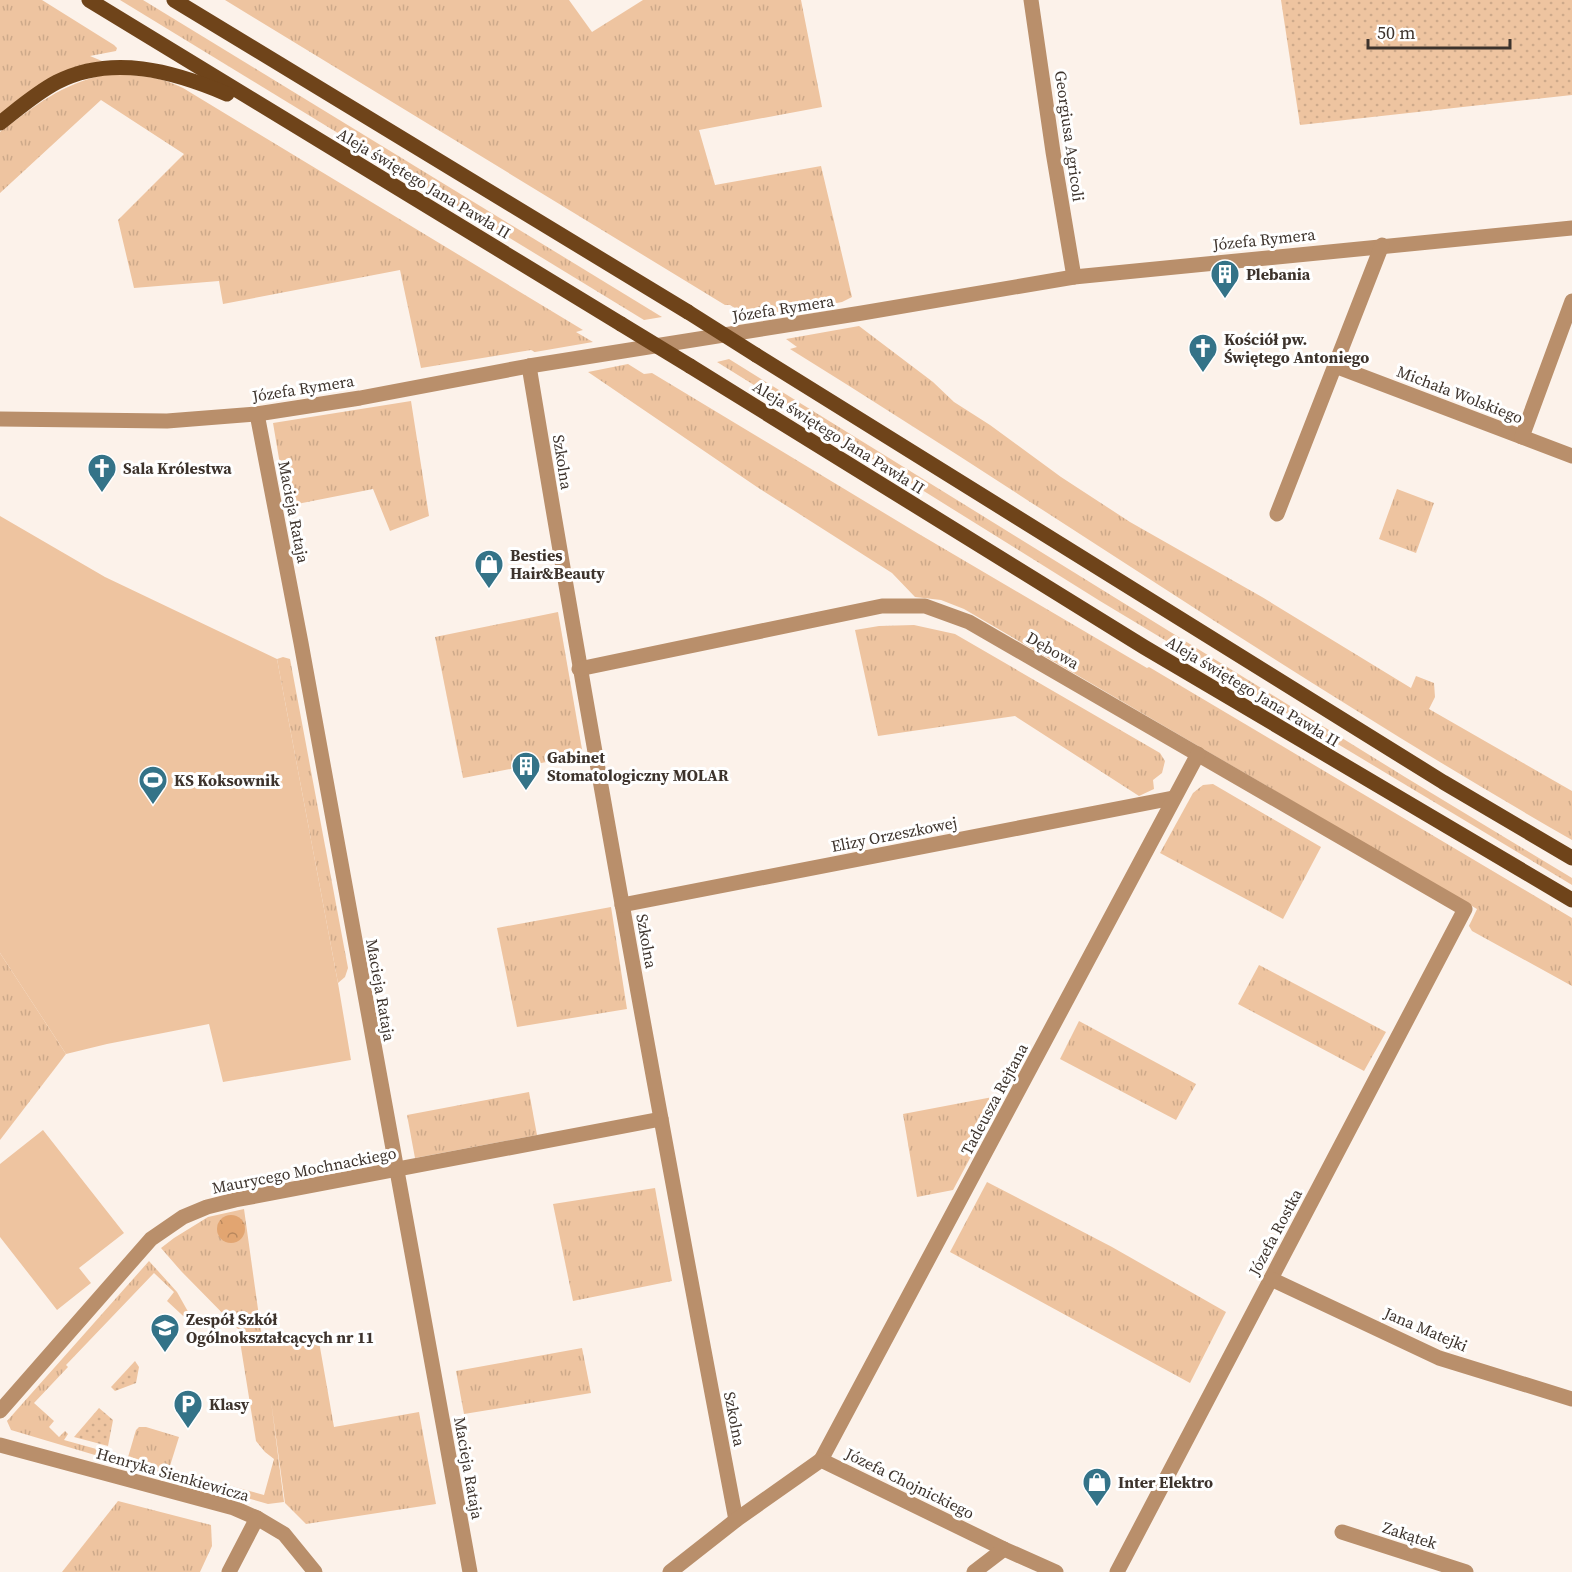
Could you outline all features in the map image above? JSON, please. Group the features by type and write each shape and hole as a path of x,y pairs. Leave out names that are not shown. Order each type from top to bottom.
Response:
{"main road":[{"name":"Aleja świętego Jana Pawła II","path":"89,0 690,366 1144,647 1572,900"},
{"name":"Aleja świętego Jana Pawła II","path":"174,0 688,312 1443,782 1572,858"},
{"path":"0,123 57,82 87,71 110,67 159,70 184,77 274,114"}],"street":[{"name":"Georgiusa Agricoli","path":"1031,0 1074,276"},
{"name":"Józefa Rymera","path":"0,419 167,421 257,414 360,398 529,366 862,313 1074,276 1572,228"},
{"path":"1277,514 1382,245"},
{"path":"1522,437 1572,301"},
{"name":"Szkolna","path":"529,366 621,905 736,1521"},
{"name":"Michała Wolskiego","path":"1335,366 1572,456"},
{"name":"Macieja Rataja","path":"257,414 470,1572"},
{"name":"Dębowa","path":"579,669 882,606 926,606 969,622 1464,909"},
{"name":"Tadeusza Rejtana","path":"821,1460 1198,754"},
{"name":"Elizy Orzeszkowej","path":"621,905 1173,798"},
{"name":"Józefa Rostka","path":"1117,1572 1464,909"},
{"name":"Maurycego Mochnackiego","path":"0,1411 151,1239 183,1217 207,1207 235,1200 661,1119"},
{"name":"Jana Matejki","path":"1271,1279 1439,1358 1572,1399"},
{"name":"Henryka Sienkiewicza","path":"0,1445 234,1508 284,1534 315,1572"},
{"name":"Józefa Chojnickiego","path":"670,1572 821,1460 1056,1572"},
{"path":"229,1572 257,1518"},
{"name":"Zakątek","path":"1342,1532 1466,1572"},
{"path":"974,1572 1004,1549"}],"green space":[{"path":"0,0 42,0 114,45 117,48 116,51 90,56 102,61 82,65 0,115"},
{"path":"120,0 143,0 662,317 644,320"},
{"path":"225,0 569,0 592,32 643,0 801,0 822,107 699,130 715,185 821,166 852,297 842,302 753,319 730,305 725,305"},
{"path":"1281,0 1572,0 1572,95 1300,125"},
{"path":"107,74 155,78 183,88 583,330 576,332 593,342 421,368 400,270 223,304 219,281 134,288 118,220 184,154 101,100 0,193 0,132 38,104 62,90"},
{"path":"859,326 933,382 954,402 1130,522 1262,597 1411,688 1416,676 1434,683 1435,697 1429,709 1572,791 1572,840 1472,782 1276,660 790,349 797,347 786,339"},
{"path":"729,359 1572,878 1572,885 1100,601 717,362"},
{"path":"628,364 644,374 652,373 919,534 1147,668 1149,667 1572,918 1572,986 1472,931 1469,926 1477,909 964,609 941,600 915,597 892,573 757,487 588,372"},
{"path":"411,401 429,516 390,531 373,489 287,506 273,423"},
{"path":"1397,489 1434,503 1416,553 1379,539"},
{"name":"KS Koksownik","path":"0,516 105,577 277,659 351,1060 223,1082 209,1024 66,1054 0,953"},
{"path":"558,612 583,755 463,778 435,637"},
{"path":"914,625 955,634 1160,753 1165,761 1162,773 1153,780 1154,789 1139,796 1015,716 878,736 855,630 879,626"},
{"path":"283,657 290,659 348,968 345,977 338,983 277,659"},
{"path":"1213,784 1321,847 1283,919 1160,853 1193,793 1203,785"},
{"path":"611,907 627,1009 517,1027 497,928"},
{"path":"0,953 66,1054 0,1140"},
{"path":"1259,965 1386,1032 1364,1071 1238,1004"},
{"path":"1079,1021 1196,1084 1176,1120 1060,1059"},
{"path":"529,1092 537,1135 415,1158 407,1115"},
{"path":"998,1096 999,1104 953,1190 917,1197 903,1114"},
{"path":"43,1130 124,1233 79,1268 91,1283 57,1310 0,1237 0,1164"},
{"path":"987,1182 1112,1247 1226,1312 1190,1383 950,1252"},
{"path":"655,1188 672,1281 573,1301 553,1204"},
{"path":"244,1209 263,1345 318,1336 334,1427 419,1412 436,1504 306,1524 285,1503 271,1401 284,1502 268,1504 126,1464 136,1430 139,1427 146,1427 179,1437 169,1469 264,1495 274,1459 256,1441 238,1329 161,1248 208,1217"},
{"path":"231,1215 241,1219 245,1229 241,1239 231,1243 221,1239 217,1229 221,1219"},
{"path":"149,1261 177,1292 194,1326 167,1301 174,1292 154,1273 66,1365 68,1367 34,1403 54,1421 49,1427 59,1437 65,1431 68,1434 64,1440 107,1452 105,1458 11,1430 7,1421"},
{"path":"582,1348 591,1393 464,1414 456,1371"},
{"path":"135,1361 139,1367 136,1383 115,1391 111,1387"},
{"path":"99,1408 113,1420 108,1446 74,1437"},
{"path":"118,1501 211,1525 212,1546 200,1572 62,1572"}],"place":[{"name":"Plebania","path":"1225,300"},
{"name":"Kościół pw. Świętego Antoniego","path":"1203,374"},
{"name":"Sala Królestwa","path":"102,494"},
{"name":"Besties Hair&Beauty","path":"489,590"},
{"name":"Gabinet Stomatologiczny MOLAR","path":"526,792"},
{"name":"KS Koksownik","path":"153,806"},
{"name":"Zespół Szkół Ogólnokształcących nr 11","path":"165,1354"},
{"name":"Klasy","path":"188,1430"},
{"name":"Inter Elektro","path":"1097,1508"}]}
